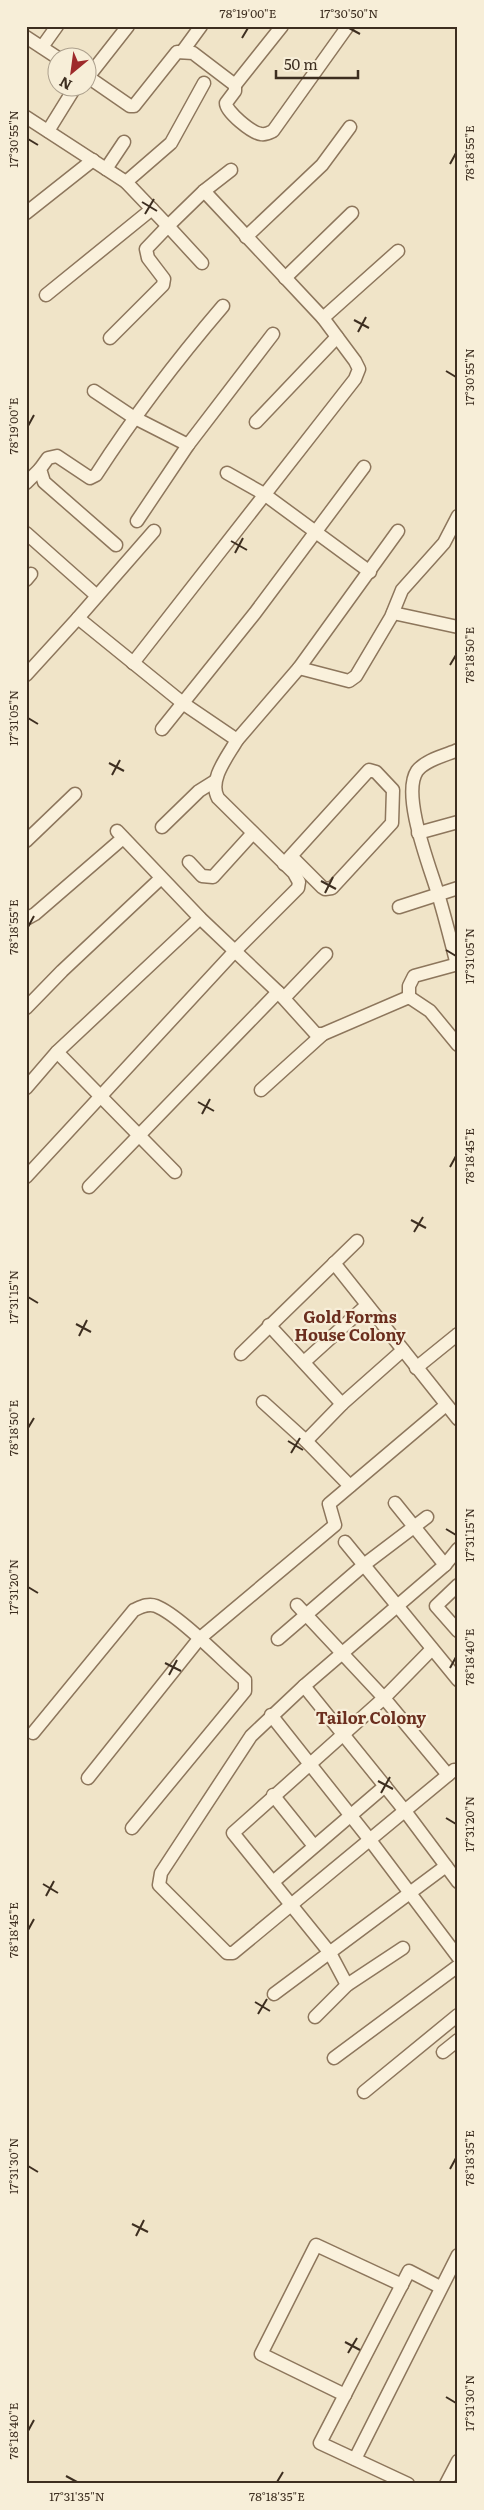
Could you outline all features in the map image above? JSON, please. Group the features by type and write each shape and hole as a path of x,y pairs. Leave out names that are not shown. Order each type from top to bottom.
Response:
{"street":[{"path":"42,47 57,26"},
{"path":"98,64 128,26"},
{"path":"182,52 201,26"},
{"path":"235,85 282,26"},
{"path":"98,84 130,106 138,105 174,55 182,52 193,52 235,85 236,91 226,103 228,111 259,134 266,135 273,131 348,26"},
{"path":"26,37 48,51"},
{"path":"126,182 171,143 204,83"},
{"path":"48,131 68,98"},
{"path":"28,122 48,131 126,182 202,263"},
{"path":"246,237 322,166 350,127"},
{"path":"106,169 124,142"},
{"path":"26,213 93,160"},
{"path":"110,338 162,284 164,279 148,258 146,249 204,191 231,170"},
{"path":"133,662 355,379 359,369 323,318 204,191"},
{"path":"46,295 152,209"},
{"path":"285,278 352,213"},
{"path":"323,318 398,251"},
{"path":"26,483 48,458 57,456 90,478 96,475 133,417 168,370 223,306"},
{"path":"138,521 188,445 273,334"},
{"path":"256,422 337,336"},
{"path":"94,391 133,417 188,445"},
{"path":"162,729 184,704 317,532 364,467"},
{"path":"40,469 44,482 116,545"},
{"path":"227,473 264,494 370,572"},
{"path":"299,668 349,682 356,676 392,613 402,590 444,543 458,516"},
{"path":"26,674 154,531"},
{"path":"288,860 369,770 376,772 393,790 392,822 332,888 325,889 253,833 218,798 214,792 215,780 237,740 299,668 398,531"},
{"path":"26,533 97,596"},
{"path":"392,613 458,627"},
{"path":"78,618 184,704 237,740"},
{"path":"409,997 409,986 414,976 457,964 438,894 418,834 412,786 417,771 424,765 458,750"},
{"path":"162,827 199,791 215,780"},
{"path":"26,841 75,794"},
{"path":"418,834 458,822"},
{"path":"189,862 202,876 213,877 253,833"},
{"path":"26,919 35,914 120,834 160,879 281,995 310,1029 316,1034 323,1034"},
{"path":"26,1176 234,952 298,888 299,882 288,860"},
{"path":"26,1008 62,971 160,879"},
{"path":"399,907 458,888"},
{"path":"26,1088 57,1052 200,918"},
{"path":"89,1187 281,995 326,954"},
{"path":"261,1090 323,1034 409,997"},
{"path":"409,997 430,1011 458,1045"},
{"path":"57,1052 99,1098 175,1172"},
{"path":"241,1354 357,1241"},
{"path":"334,1264 458,1419"},
{"path":"304,1362 366,1305"},
{"path":"269,1325 342,1404"},
{"path":"416,1368 457,1335"},
{"path":"306,1441 342,1404 403,1350"},
{"path":"262,1402 306,1441 350,1486"},
{"path":"88,1778 199,1639 335,1525 329,1504 446,1405"},
{"path":"395,1503 445,1565"},
{"path":"278,1640 365,1564 416,1527 426,1517"},
{"path":"345,1542 398,1604 458,1680"},
{"path":"297,1605 343,1652 451,1773 230,1954 161,1888 159,1881 251,1736 271,1715 304,1686 343,1652 398,1604 445,1565 457,1550"},
{"path":"456,1591 436,1606 458,1631"},
{"path":"33,1733 134,1610 145,1605 155,1606 170,1615 245,1680 245,1691 132,1828"},
{"path":"346,1985 330,1953 233,1833 273,1795 384,1698 432,1649"},
{"path":"304,1686 385,1786 458,1882"},
{"path":"271,1715 308,1765 370,1840 458,1956"},
{"path":"273,1882 385,1786"},
{"path":"273,1795 314,1846"},
{"path":"274,1994 411,1894 446,1866"},
{"path":"315,2017 346,1985 403,1948"},
{"path":"334,2058 458,1966"},
{"path":"364,2092 458,2015"},
{"path":"443,2052 458,2040"},
{"path":"345,2395 261,2354 316,2245 402,2286"},
{"path":"355,2459 458,2255"},
{"path":"404,2483 320,2443 409,2271 440,2288"},
{"path":"446,2484 458,2461"}],"district":[{"name":"Gold Forms House Colony","path":"350,1325"},
{"name":"Tailor Colony","path":"371,1717"}]}
